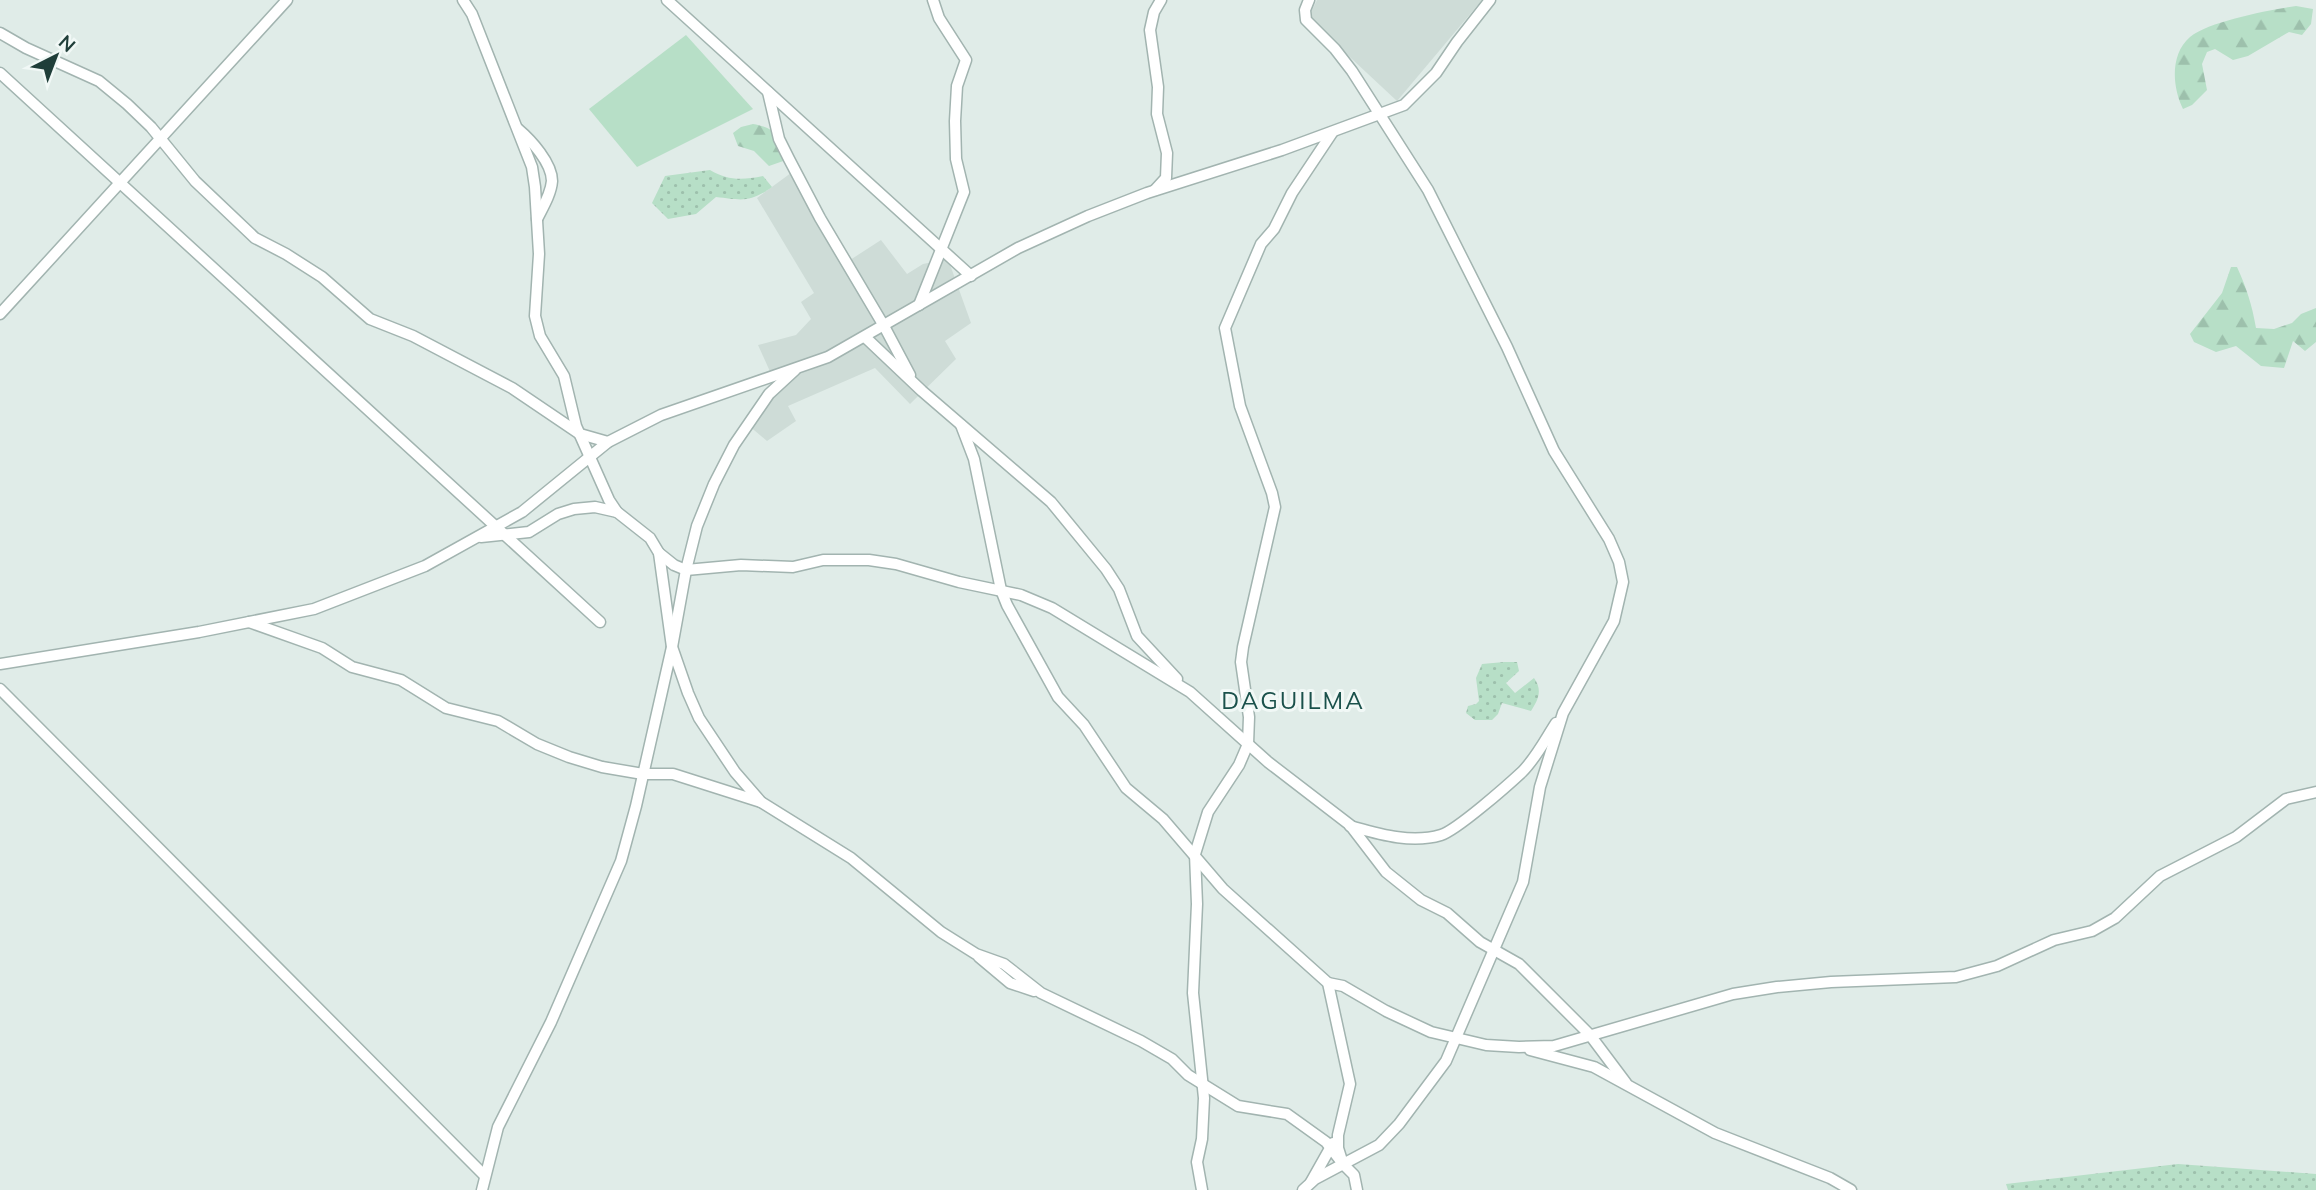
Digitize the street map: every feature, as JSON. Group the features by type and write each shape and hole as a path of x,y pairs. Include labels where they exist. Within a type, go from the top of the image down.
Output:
{"street":[{"path":"0,314 287,0"},
{"path":"463,0 472,14 531,167 538,254 535,316 540,336 564,376 580,434 617,512"},
{"path":"667,0 971,276"},
{"path":"919,306 964,192 956,159 955,121 957,86 966,60 939,18 933,0"},
{"path":"1155,190 1166,178 1167,153 1157,114 1157,75 1150,30 1154,12 1161,0"},
{"path":"1309,0 1305,10 1306,20 1335,49 1381,115 1435,204 1507,347 1554,451 1609,539 1619,562 1623,582 1614,621 1563,713 1522,772 1456,827 1441,835 1391,837 1350,825"},
{"path":"0,664 249,622 314,608 425,566 522,512 608,442 661,415 828,357 1018,248 1088,216 1155,190 1332,132 1404,105 1436,73 1457,41 1490,0"},
{"path":"0,33 26,48 99,81 127,104 195,181 255,237 322,277 370,319 412,337 512,388 580,434 608,442"},
{"path":"0,73 600,622"},
{"path":"768,92 779,139 789,159 915,384"},
{"path":"515,127 537,146 552,179 537,220"},
{"path":"1202,1190 1197,1162 1202,1139 1204,1084 1193,993 1197,904 1195,854 1209,812 1239,765 1248,744 1249,717 1241,662 1275,507 1240,406 1225,328 1261,244 1274,229 1292,193 1332,132"},
{"path":"865,337 961,425 1051,502 1119,589 1137,636 1190,692 1248,744 1350,825 1386,872 1422,900 1447,914 1480,942 1519,964 1590,1035 1626,1083"},
{"path":"482,1190 498,1127 551,1022 621,861 672,647 686,570 697,526 713,484 734,445 769,394 799,367"},
{"path":"961,425 974,459 1001,590 1007,605 1058,697 1084,725 1126,788 1163,819 1223,889 1328,983 1343,986 1385,1011 1431,1032 1454,1039 1486,1045 1554,1046 1689,1005 1744,992 1831,982 1956,977 1997,966 2054,940 2092,931 2115,918 2160,876 2236,836 2286,799 2316,792"},
{"path":"477,537 530,532 558,514 594,507 617,512 650,538 659,553 674,565 686,570 741,565 793,567 823,560 869,560 897,564 959,582 1020,595 1052,608 1190,692"},
{"path":"659,553 672,647 699,718 735,772 761,802"},
{"path":"249,622 322,648 352,667 401,680 446,709 498,721 537,744 569,757 602,767 643,774 673,774 761,802 851,858 941,932 976,954 1004,964 1041,993 1142,1041 1238,1106 1287,1114 1326,1142 1354,1175 1357,1190"},
{"path":"0,689 485,1176"},
{"path":"1306,1187 1379,1145 1399,1124 1446,1061 1523,882 1540,787 1563,713"},
{"path":"1328,983 1350,1084 1338,1148 1343,1164"},
{"path":"1519,1047 1594,1067 1715,1133 1830,1178 1850,1190"},
{"path":"1306,1187 1341,1127"}],"shaded area":[{"path":"1317,0 1482,0 1397,101 1308,18"},
{"path":"795,170 847,262 881,240 907,274 923,264 948,259 971,323 945,341 956,359 910,404 875,368 788,406 796,421 767,441 748,425 777,387 758,345 796,335 811,319 801,302 814,293 757,198"}],"green space":[{"path":"2296,6 2313,9 2311,24 2302,35 2289,32 2248,56 2233,60 2215,49 2207,52 2202,64 2207,90 2192,105 2183,109 2177,91 2175,71 2179,52 2190,37 2225,21"},
{"path":"686,35 753,109 637,167 589,109"},
{"path":"753,124 772,131 783,145 789,159 769,166 754,151 738,146 733,133 741,127"},
{"path":"710,170 736,179 763,176 772,187 758,196 746,199 716,197 696,214 668,219 652,203 665,176"},
{"path":"2231,267 2237,267 2241,275 2256,328 2274,329 2292,323 2301,314 2316,308 2316,342 2305,351 2293,341 2284,368 2261,366 2236,346 2216,352 2194,342 2190,334 2222,293"},
{"path":"1517,662 1519,671 1506,683 1515,693 1534,678 1539,691 1536,703 1531,711 1502,703 1498,714 1492,720 1475,720 1466,713 1468,706 1479,701 1476,678 1482,664"},
{"path":"2178,1164 2316,1174 2316,1190 2008,1190 2006,1184"}],"district":[{"name":"DAGUILMA","path":"1293,700"}]}
